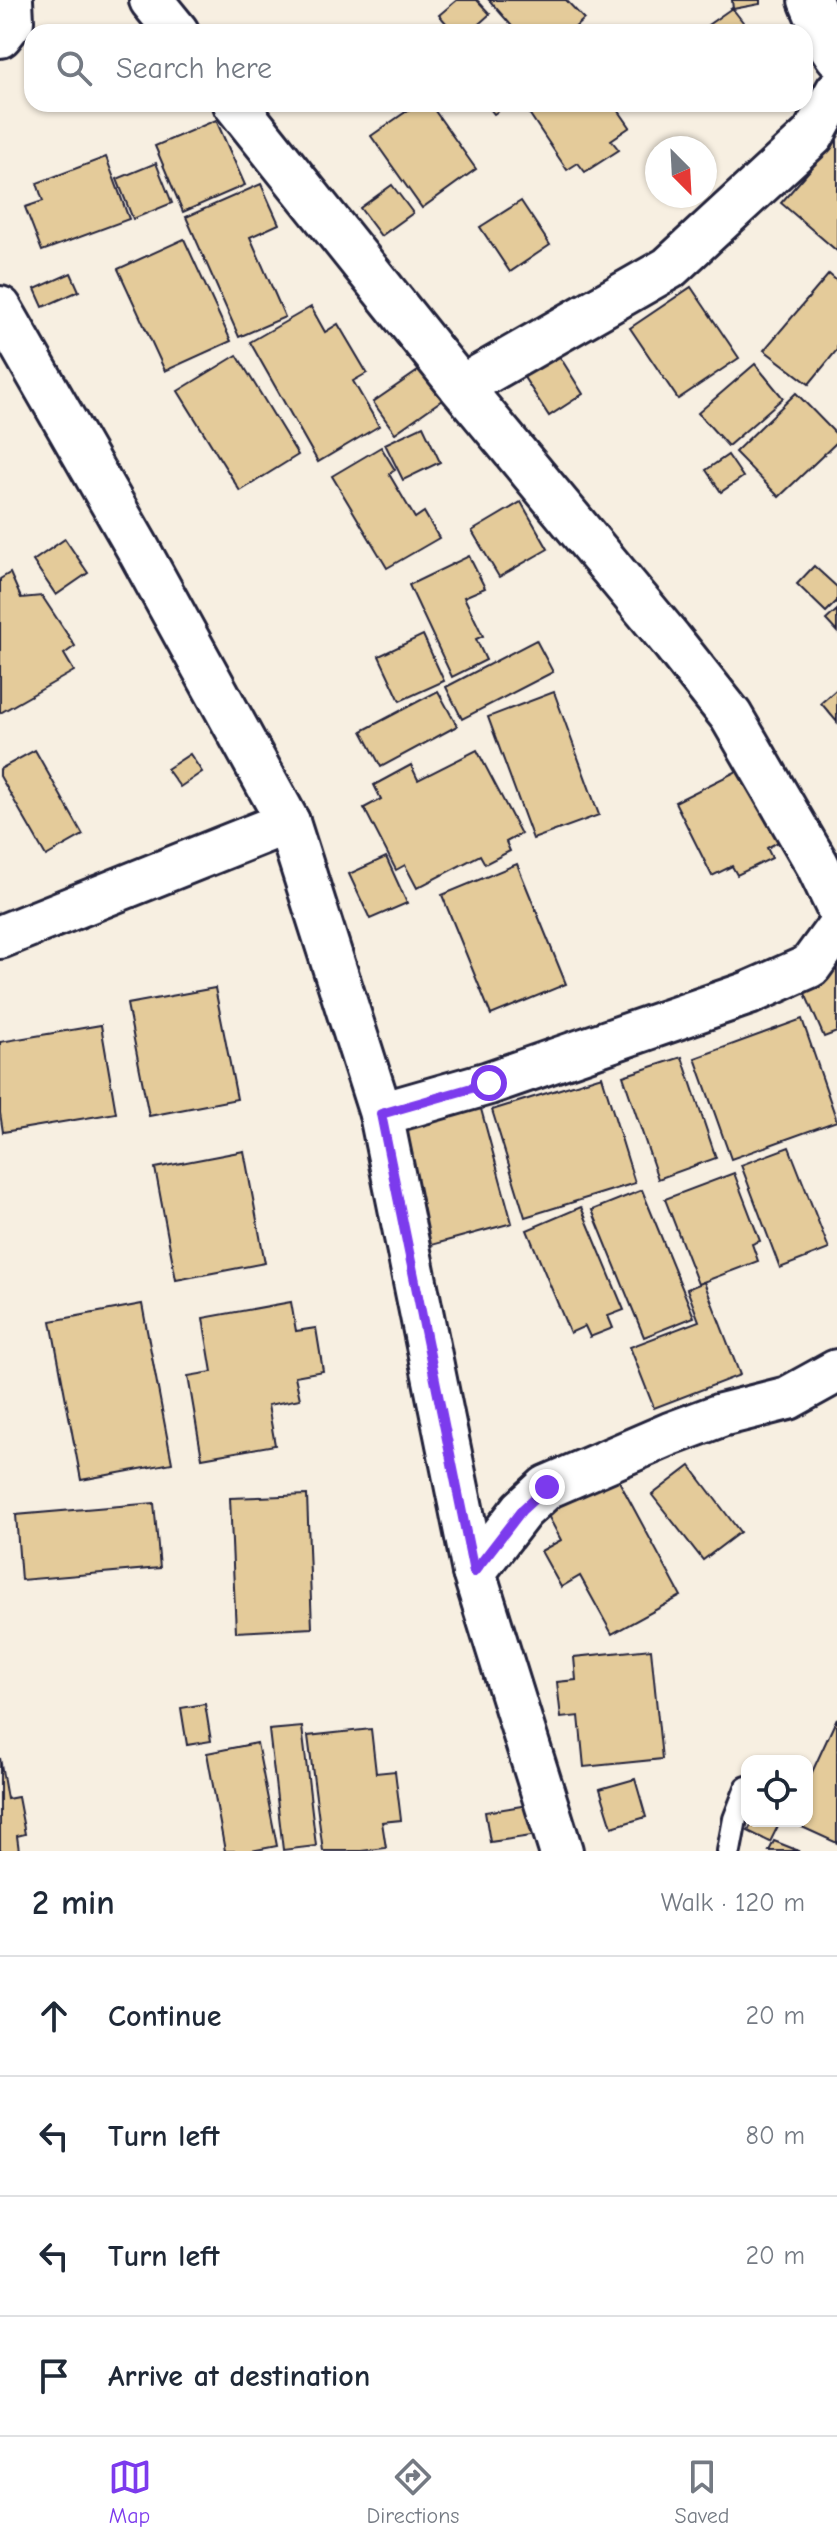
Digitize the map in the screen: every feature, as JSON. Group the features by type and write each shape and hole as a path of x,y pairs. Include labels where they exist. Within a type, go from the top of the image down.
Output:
{"street":[{"path":"0,36 12,21 11,0"},
{"path":"151,0 170,24"},
{"path":"810,0 827,41 837,56"},
{"path":"461,387 669,268 813,135 837,91"},
{"path":"241,112 461,387 731,716 817,864 837,906"},
{"path":"0,308 136,545 288,822 381,1114 474,1572 561,1851"},
{"path":"0,937 288,822"},
{"path":"381,1114 489,1083 749,993 810,966 837,929"},
{"path":"474,1572 522,1510 547,1487 721,1415 788,1398 837,1371"}],"lane":[{"path":"729,1851 741,1804"}],"building":[{"path":"457,0 477,0 490,14 479,24 447,24 439,15"},
{"path":"489,0 566,0 584,19 579,24 510,24"},
{"path":"732,0 760,0 760,4 733,9"},
{"path":"732,8 745,24 709,24"},
{"path":"406,112 436,112 476,169 422,208 371,136"},
{"path":"528,112 620,112 630,127 611,140 619,150 585,172 578,163 567,170"},
{"path":"216,120 245,185 183,212 155,146"},
{"path":"837,139 837,251 781,203"},
{"path":"106,157 129,219 42,251 25,207 43,201 37,183"},
{"path":"156,163 172,203 133,219 117,179"},
{"path":"261,184 279,224 250,237 285,317 239,337 186,217"},
{"path":"392,185 413,213 381,236 360,208"},
{"path":"521,201 550,245 510,272 480,227"},
{"path":"184,239 231,341 165,371 118,269"},
{"path":"71,273 79,291 43,307 35,289"},
{"path":"829,274 837,281 837,350 809,384 764,350"},
{"path":"691,287 739,358 678,399 630,328"},
{"path":"311,307 325,332 338,324 367,373 353,381 379,426 318,462 250,342"},
{"path":"555,349 583,394 549,416 520,371"},
{"path":"237,355 298,455 240,491 178,391"},
{"path":"755,364 783,398 728,446 698,413"},
{"path":"421,369 442,400 395,433 373,402"},
{"path":"796,393 837,435 837,442 779,497 735,452"},
{"path":"423,426 440,462 403,480 385,444"},
{"path":"381,447 395,470 389,474 415,518 424,512 439,538 387,568 332,476"},
{"path":"728,455 743,477 721,492 706,470"},
{"path":"521,502 548,549 499,577 472,531"},
{"path":"65,539 88,573 56,595 33,561"},
{"path":"469,556 485,588 464,597 483,636 476,639 486,660 452,677 409,585"},
{"path":"814,566 837,587 837,601 826,612 797,584"},
{"path":"10,573 21,598 42,596 75,646 64,654 74,671 0,713 0,579"},
{"path":"837,610 837,632 826,620"},
{"path":"423,635 444,681 400,701 379,656"},
{"path":"536,640 553,672 462,719 446,687"},
{"path":"837,689 837,722 821,703"},
{"path":"438,691 457,726 381,767 362,731"},
{"path":"554,692 599,815 533,839 488,717"},
{"path":"35,750 83,835 46,856 0,776 0,769"},
{"path":"477,750 521,834 506,842 510,851 485,864 480,855 417,888 405,865 396,870 364,808 381,799 374,785 411,765 418,780"},
{"path":"190,754 202,772 180,787 167,769"},
{"path":"745,767 782,840 767,848 772,858 737,875 732,866 712,876 675,802"},
{"path":"386,857 407,903 370,919 349,874"},
{"path":"517,864 566,984 491,1015 442,895"},
{"path":"837,966 837,1032 824,1037 800,982"},
{"path":"215,988 237,1099 149,1116 127,1004"},
{"path":"802,1019 837,1121 731,1159 695,1058"},
{"path":"101,1025 116,1113 3,1132 0,1042"},
{"path":"682,1057 716,1158 658,1179 623,1076"},
{"path":"602,1076 635,1183 525,1217 492,1110"},
{"path":"478,1098 512,1223 424,1247 389,1123"},
{"path":"789,1147 829,1249 780,1268 741,1165"},
{"path":"244,1151 265,1263 176,1280 155,1168"},
{"path":"734,1173 760,1241 752,1244 758,1261 698,1284 665,1199"},
{"path":"642,1190 694,1317 644,1337 592,1210"},
{"path":"581,1207 624,1310 608,1316 613,1328 590,1337 585,1326 570,1333 527,1230"},
{"path":"704,1282 740,1375 654,1408 630,1347 699,1321 687,1289"},
{"path":"291,1302 296,1331 316,1328 323,1371 295,1376 300,1399 268,1405 275,1445 202,1458 188,1376 212,1372 203,1318"},
{"path":"142,1304 172,1463 81,1480 51,1321"},
{"path":"690,1466 740,1532 703,1560 652,1495"},
{"path":"613,1470 681,1596 612,1634 580,1576 561,1587 541,1551 561,1540 544,1508"},
{"path":"307,1495 312,1628 236,1632 230,1498"},
{"path":"154,1503 160,1568 21,1580 16,1515"},
{"path":"651,1649 662,1759 584,1767 579,1716 561,1718 557,1682 576,1680 574,1657"},
{"path":"205,1704 211,1741 187,1745 181,1708"},
{"path":"837,1718 837,1843 802,1827 813,1827 813,1770"},
{"path":"302,1727 316,1846 283,1850 269,1730"},
{"path":"371,1729 376,1773 395,1771 401,1820 382,1822 386,1848 323,1851 308,1736"},
{"path":"257,1743 277,1846 251,1851 225,1851 207,1753"},
{"path":"0,1758 7,1799 18,1797 25,1834 17,1836 19,1851 0,1851"},
{"path":"635,1779 646,1817 612,1827 600,1789"},
{"path":"534,1804 538,1835 490,1842 485,1812"},
{"path":"750,1827 778,1827 770,1842 748,1831"},
{"path":"774,1841 799,1851 769,1851"}],"route":[{"path":"489,1083 381,1114 474,1572 522,1510 547,1487"}]}
